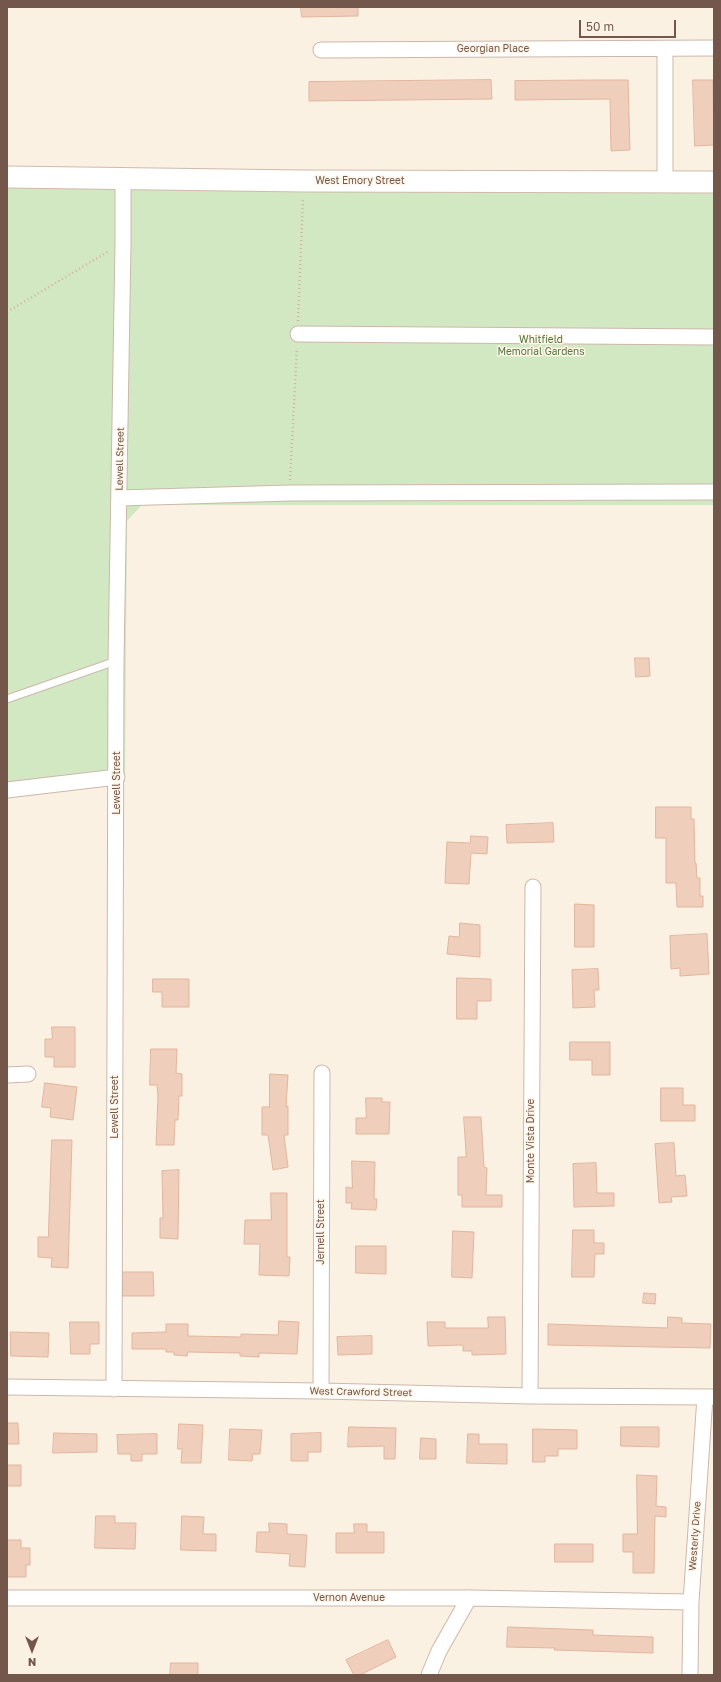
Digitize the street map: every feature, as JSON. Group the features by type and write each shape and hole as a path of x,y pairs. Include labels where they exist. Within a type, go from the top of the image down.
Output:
{"street":[{"name":"Georgian Place","path":"321,50 714,48"},
{"path":"665,49 665,182"},
{"name":"West Emory Street","path":"7,177 123,177 304,181 714,182"},
{"name":"Lewell Street","path":"114,1389 117,777 116,661 123,177"},
{"path":"298,334 714,337"},
{"path":"119,498 290,493 714,492"},
{"path":"7,790 117,777"},
{"name":"Monte Vista Drive","path":"530,1396 533,887"},
{"name":"Jernell Street","path":"321,1391 322,1073"},
{"path":"7,1075 28,1074"},
{"name":"West Crawford Street","path":"7,1387 321,1391 530,1396 709,1397"},
{"name":"Westerly Drive","path":"690,1675 691,1602 709,1397"},
{"name":"Vernon Avenue","path":"7,1598 469,1598 691,1602"},
{"path":"429,1675 439,1651 469,1598"}],"lane":[{"path":"7,699 116,661"}],"path":[{"path":"7,312 123,243"}],"green space":[{"name":"Whitfield Memorial Gardens","path":"714,184 714,505 142,505 127,521 125,782 7,798 7,187"}],"building":[{"path":"301,7 358,7 358,16 302,17"},
{"path":"491,80 492,99 309,101 309,82"},
{"path":"628,80 630,150 611,151 610,99 515,100 515,81"},
{"path":"693,80 713,80 714,145 695,146"},
{"path":"635,658 649,658 650,676 636,677"},
{"path":"656,807 691,807 691,819 694,819 695,863 697,878 700,878 700,896 703,896 703,907 677,907 676,883 666,883 666,838 656,838"},
{"path":"553,823 554,842 507,843 506,825"},
{"path":"471,836 488,837 487,854 471,853 469,884 445,883 447,842 470,843"},
{"path":"575,904 594,905 594,947 575,947"},
{"path":"460,923 480,925 480,957 447,954 449,936 459,937"},
{"path":"707,934 709,974 680,976 680,968 671,969 670,936"},
{"path":"598,969 599,990 594,990 595,1007 573,1008 572,970"},
{"path":"457,978 491,979 491,1001 477,1001 477,1019 457,1019"},
{"path":"153,979 189,979 189,1007 162,1007 162,992 153,992"},
{"path":"52,1027 75,1027 75,1067 54,1067 54,1057 45,1057 45,1039 52,1039"},
{"path":"570,1042 610,1042 610,1075 592,1075 592,1060 570,1060"},
{"path":"151,1049 177,1049 176,1073 182,1074 182,1096 179,1096 178,1120 175,1120 174,1145 156,1145 158,1096 157,1085 150,1085"},
{"path":"270,1074 288,1075 286,1107 288,1106 288,1135 284,1135 288,1167 273,1170 268,1135 262,1135 262,1107 269,1107"},
{"path":"45,1083 77,1087 73,1120 50,1117 51,1108 42,1107"},
{"path":"661,1088 683,1088 683,1105 695,1105 695,1121 661,1121"},
{"path":"366,1098 382,1098 382,1102 390,1102 389,1134 356,1134 356,1118 366,1118"},
{"path":"464,1117 481,1117 484,1167 487,1168 486,1195 502,1195 502,1207 462,1207 462,1195 458,1195 458,1157 466,1157"},
{"path":"52,1140 72,1140 68,1268 51,1267 52,1258 38,1257 38,1237 48,1237"},
{"path":"674,1143 676,1176 685,1175 687,1196 671,1197 672,1202 659,1203 655,1144"},
{"path":"352,1161 375,1162 374,1199 377,1199 376,1210 351,1209 352,1203 346,1203 346,1187 352,1188"},
{"path":"596,1163 597,1193 614,1193 614,1206 574,1207 573,1164"},
{"path":"179,1170 178,1239 160,1238 160,1218 163,1218 162,1171"},
{"path":"271,1193 287,1193 287,1257 290,1257 289,1276 259,1275 260,1244 244,1244 245,1220 271,1220"},
{"path":"573,1230 594,1230 594,1243 604,1243 604,1254 595,1254 594,1277 572,1277"},
{"path":"453,1231 474,1232 472,1278 452,1277"},
{"path":"356,1246 386,1246 386,1274 356,1273"},
{"path":"123,1272 153,1272 154,1296 123,1296"},
{"path":"644,1293 656,1294 655,1304 643,1303"},
{"path":"488,1317 505,1317 506,1354 472,1355 472,1351 463,1351 463,1345 428,1346 427,1322 445,1322 445,1328 488,1328"},
{"path":"668,1317 682,1318 682,1323 711,1324 710,1348 548,1345 548,1324 667,1328"},
{"path":"279,1321 299,1322 297,1354 259,1353 259,1357 240,1356 240,1353 188,1352 187,1356 174,1355 174,1352 166,1352 166,1349 132,1349 132,1333 166,1332 166,1324 188,1324 188,1336 241,1337 241,1334 278,1335"},
{"path":"70,1322 99,1322 99,1344 90,1344 90,1354 71,1354"},
{"path":"11,1332 49,1333 48,1357 11,1356"},
{"path":"372,1336 372,1354 338,1355 337,1337"},
{"path":"7,1423 18,1423 19,1444 7,1444"},
{"path":"179,1424 203,1425 201,1463 181,1463 182,1449 178,1449"},
{"path":"349,1427 396,1428 395,1459 384,1459 384,1446 348,1447"},
{"path":"621,1427 659,1427 659,1447 621,1446"},
{"path":"230,1429 262,1430 260,1454 253,1454 252,1461 229,1460"},
{"path":"533,1429 577,1430 577,1449 558,1449 558,1456 545,1456 545,1462 533,1462"},
{"path":"54,1433 97,1434 97,1452 53,1453"},
{"path":"321,1433 321,1452 308,1452 308,1461 291,1461 291,1434"},
{"path":"157,1434 157,1454 142,1454 142,1461 131,1461 131,1454 118,1454 117,1435"},
{"path":"468,1434 479,1434 479,1444 507,1444 507,1464 467,1463"},
{"path":"421,1438 436,1439 436,1459 420,1459"},
{"path":"7,1465 21,1465 21,1486 7,1486"},
{"path":"637,1475 657,1476 656,1506 666,1507 666,1517 655,1516 654,1573 633,1573 633,1552 623,1552 623,1534 637,1534"},
{"path":"96,1516 115,1516 115,1523 136,1523 135,1549 95,1548"},
{"path":"182,1516 204,1517 203,1534 216,1534 216,1551 181,1550"},
{"path":"269,1523 287,1524 287,1534 307,1535 305,1567 289,1566 290,1554 256,1552 257,1532 269,1532"},
{"path":"354,1524 367,1524 367,1532 384,1532 384,1553 336,1553 336,1533 354,1533"},
{"path":"7,1540 21,1540 21,1548 30,1548 30,1565 26,1565 26,1577 7,1577"},
{"path":"555,1544 593,1544 593,1562 555,1562"},
{"path":"508,1627 593,1630 593,1635 653,1637 653,1653 507,1647"},
{"path":"388,1640 396,1657 360,1675 354,1675 346,1660"},
{"path":"171,1663 198,1663 198,1675 170,1675"}]}
